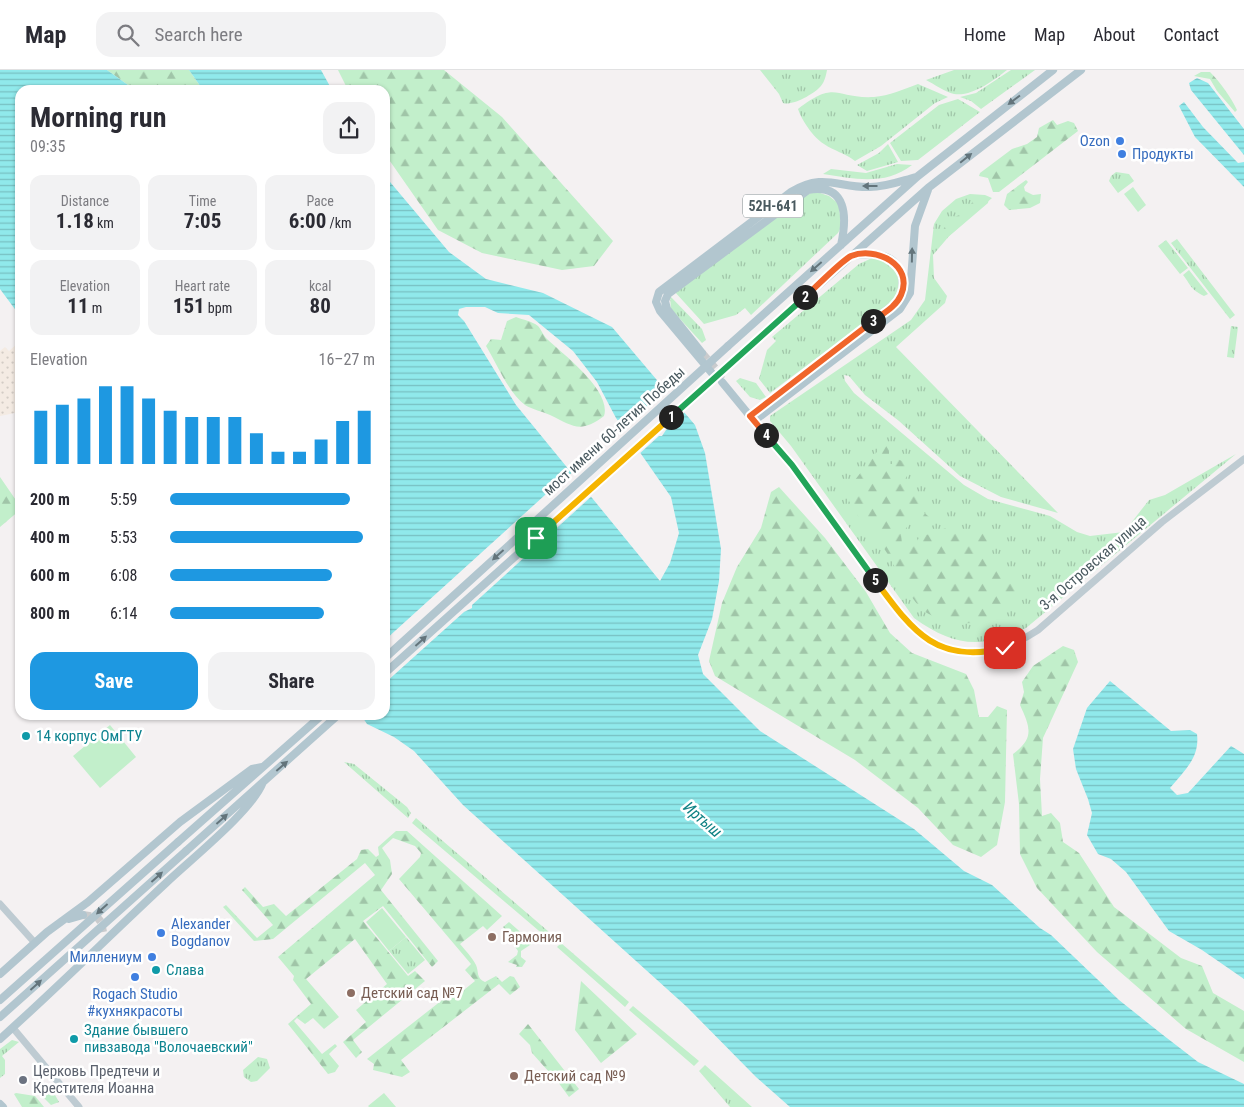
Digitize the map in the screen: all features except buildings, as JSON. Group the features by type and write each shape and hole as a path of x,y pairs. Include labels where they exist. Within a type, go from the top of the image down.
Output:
{"main road":[{"name":"мост имени 60-летия Победы","path":"390,653 918,176 1053,70"},
{"name":"мост имени 60-летия Победы","path":"390,669 928,188 1081,70"},
{"name":"52Н-641","path":"752,419 660,311 656,302 659,292 791,192 808,183 826,180 868,187 884,186 918,176"},
{"path":"752,419 904,305 912,284 914,226 928,188"},
{"name":"52Н-641","path":"702,353 667,309 665,301 669,294 808,190 829,191 843,205 846,220 841,246"},
{"path":"752,419 897,302 903,288 903,280 895,264 881,255 851,256"},
{"name":"3-я Островская улица","path":"752,419 792,465 904,618 918,633 932,643 963,652 990,652 1005,648 1026,638 1162,522 1244,459"},
{"path":"0,1000 316,720"},
{"path":"0,1017 333,720"},
{"path":"0,974 60,922 114,881 180,822 252,769 262,767"},
{"path":"0,1039 81,966 98,946 252,801 258,795 263,782"},
{"path":"0,904 34,944"},
{"path":"60,922 83,915"},
{"path":"98,946 103,932"},
{"path":"13,1028 79,1107"},
{"path":"0,1104 3,1107"}],"green space":[{"path":"107,70 189,70 200,85 128,85"},
{"path":"338,70 444,70 502,117 613,241 594,266 562,270 482,253 438,230 390,161 390,85 346,85"},
{"path":"760,70 827,70 821,86 816,91 807,97 787,104 783,103 779,94"},
{"path":"954,70 1007,70 982,87 961,94 947,92 926,80"},
{"path":"1011,70 1035,70 981,109 971,101 960,97 976,93"},
{"path":"1201,72 1210,72 1218,80 1235,105 1237,110 1235,112 1217,91 1210,79 1194,76"},
{"path":"918,84 948,97 935,103 881,146 855,161 816,138 802,119 798,109 811,100 829,93 836,92 851,96 874,97 891,94"},
{"path":"958,99 980,112 918,160 901,161 890,143 939,105"},
{"path":"1053,120 1057,125 1068,121 1074,123 1078,131 999,192 993,192 988,178 979,176 980,173 1012,149 1027,144 1037,137 1039,128"},
{"path":"888,144 898,162 867,171 857,165 879,153"},
{"path":"897,164 912,165 902,172 880,178 858,179 823,174 831,169 866,173"},
{"path":"1116,172 1129,174 1134,181 1118,193 1109,181"},
{"path":"1026,180 1028,182 1024,187 1025,191 1033,195 1041,194 1040,203 1030,208 1009,210 1004,205 1007,194"},
{"path":"1133,187 1146,205 1138,212 1124,194"},
{"path":"817,192 829,196 839,204 841,227 838,233 751,315 745,308 736,315 704,324 674,291 807,194"},
{"path":"970,194 985,195 992,198 950,235 933,255 934,278 947,296 945,303 896,347 1058,513 1001,497 960,476 899,421 865,395 849,376 844,375 845,381 854,393 964,485 988,499 1050,516 1077,532 1090,536 1124,532 1149,500 1165,495 1236,454 1026,628 1010,635 982,642 969,642 942,635 914,618 791,446 770,421 770,416 911,320 925,300 934,224 942,211 956,199"},
{"path":"982,197 989,197 988,203 947,238 944,237 943,230 949,220 967,211 973,201"},
{"path":"1177,239 1235,315 1230,319 1171,243"},
{"path":"1166,240 1188,268 1180,274 1158,246"},
{"path":"872,258 888,262 897,272 897,293 893,301 770,393 759,379 767,350 776,341 772,337 859,264"},
{"path":"1189,270 1208,294 1204,296 1191,287 1183,275"},
{"path":"670,296 702,329 706,340 702,343 671,309"},
{"path":"516,317 538,326 547,339 585,374 601,396 605,406 604,416 589,425 571,425 528,407 513,393 486,346 491,339 501,340 507,321"},
{"path":"1231,326 1238,327 1234,358 1227,357"},
{"path":"740,378 756,383 766,397 760,400 750,397 736,381"},
{"path":"887,445 889,447 889,464 892,464 895,458 907,463 909,473 905,479 906,485 918,499 921,510 935,522 934,525 925,528 918,520 907,520 907,527 901,534 902,544 906,544 914,535 917,541 921,535 935,534 940,530 953,526 960,530 962,539 965,541 975,528 989,530 994,535 991,568 1017,580 1022,585 1022,590 1015,602 997,617 974,623 961,623 949,622 927,613 915,602 871,527 862,523 849,501 851,485 880,448"},
{"path":"0,477 15,499 15,514 0,527"},
{"path":"779,487 825,538 866,592 890,633 912,653 966,674 974,690 979,717 988,717 997,706 1007,710 1005,802 997,845 981,857 953,845 918,808 855,760 715,676 709,661 722,603 737,567 761,528 771,492"},
{"path":"1063,646 1074,650 1078,662 1043,738 1040,779 1042,816 1051,813 1060,823 1063,842 1079,853 1114,907 1181,958 1202,966 1213,993 1244,1011 1244,1062 1186,1029 1097,952 1037,888 1020,854 1019,804 1013,754 1025,743 1028,737 1028,726 1020,705 1024,692 1022,682 1033,666"},
{"path":"110,725 136,757 100,788 73,756"},
{"path":"344,762 354,764 407,807 411,813 408,818"},
{"path":"416,818 556,938 552,942 412,823"},
{"path":"396,831 407,831 502,916 487,930 483,926 460,944 474,962 479,977 482,980 485,982 496,976 502,982 510,976 514,977 520,987 510,995 499,984 401,1060 410,1072 402,1077 373,1070 374,1064 367,1059 446,997 454,998 475,981 465,970 471,964 399,879 420,857 421,853 415,846 393,838 382,848 390,860 392,874 381,890 438,961 432,967 383,906 363,921 408,976 415,971 425,981 353,1040 362,1052 356,1058 343,1042 366,1022 356,1010 387,984 355,939 306,979 339,1017 324,1029 313,1018 305,1024 297,1018 294,1021 322,1054 335,1044 337,1046 329,1054 339,1066 335,1072 328,1074 288,1024 311,1004 293,980 294,976 278,957 375,875 365,863 273,939 254,941 223,907 226,905 257,938 273,925 242,890 245,887 263,907 274,904 286,916 357,859 361,850 368,849 376,857 379,855 378,847"},
{"path":"382,908 406,937 389,951 366,922"},
{"path":"509,922 533,943 521,951 521,957 526,961 522,967 516,967 517,965 508,962 517,955 518,951 513,944 516,940 503,927"},
{"path":"406,937 425,960 408,974 389,951"},
{"path":"561,943 629,1002 625,1007 557,947"},
{"path":"581,981 637,1034 601,1063 575,1030"},
{"path":"633,1006 699,1061 694,1066 629,1010"},
{"path":"528,1024 579,1089 569,1097 532,1053 530,1045 519,1034"},
{"path":"12,1040 19,1042 2,1056 5,1060 5,1074 0,1078 0,1049"},
{"path":"258,1057 267,1059 270,1068 257,1081 251,1082 244,1077 243,1070"},
{"path":"705,1065 752,1107 730,1107 699,1071"},
{"path":"40,1090 55,1095 59,1102 51,1105 39,1093"},
{"path":"384,1093 396,1107 368,1106"},
{"path":"14,1094 35,1096 44,1107 22,1107"}],"sand":[{"path":"15,346 15,413 0,416 0,351 5,347 9,351"}],"water":[{"path":"0,70 107,70 128,85 15,85 15,309 0,289"},
{"path":"189,70 321,70 329,85 200,85"},
{"path":"1197,78 1208,83 1244,129 1244,155 1191,90 1189,83"},
{"path":"1184,102 1203,127 1238,163 1244,162 1244,187 1195,137 1179,106"},
{"name":"Иртыш","path":"390,182 449,252 486,279 543,293 612,327 695,425 705,453 721,549 719,581 712,619 698,655 703,674 760,731 914,829 964,871 992,885 1040,928 1051,935 1119,1000 1163,1035 1198,1062 1244,1084 1244,1107 790,1107 756,1077 687,1007 463,805 414,751 394,737 367,724 364,720 390,720","holes":["466,307 485,307 498,313 529,315 573,351 597,382 616,418 671,497 679,533 670,563 660,581 516,405 464,321 458,315 459,309"]},
{"path":"1110,681 1171,731 1190,730 1197,734 1196,750 1190,764 1170,788 1177,795 1188,793 1231,746 1244,754 1244,979 1202,950 1169,931 1126,872 1111,859 1098,854 1087,835 1092,813 1076,769 1073,749 1087,708"}],"pier":[{"path":"667,388 686,411 662,436 659,436 638,455 621,429 642,407 646,407"},
{"path":"574,471 593,495 472,605 472,608 464,612 390,679 390,635"}],"tunnel":[{"path":"702,353 720,374 721,380"},
{"path":"83,915 97,917 101,922 103,932"}],"place":[{"name":"Ozon","path":"1120,141"},
{"name":"Продукты","path":"1122,154"},
{"name":"14 корпус ОмГТУ","path":"26,736"},
{"name":"Alexander Bogdanov","path":"161,933"},
{"name":"Гармония","path":"492,937"},
{"name":"Миллениум","path":"152,957"},
{"name":"Слава","path":"156,970"},
{"name":"Rogach Studio #кухнякрасоты","path":"135,977"},
{"name":"Детский сад №7","path":"351,993"},
{"name":"Здание бывшего пивзавода \"Волочаевский\"","path":"74,1039"},
{"name":"Детский сад №9","path":"514,1076"},
{"name":"Церковь Предтечи и Крестителя Иоанна","path":"23,1080"}],"route":[{"path":"536,538 851,256 881,255 889,258 895,264 903,280 903,288 897,302 750,416 792,465 858,557 904,618 918,633 932,643 963,652 990,652 1005,648"}]}
